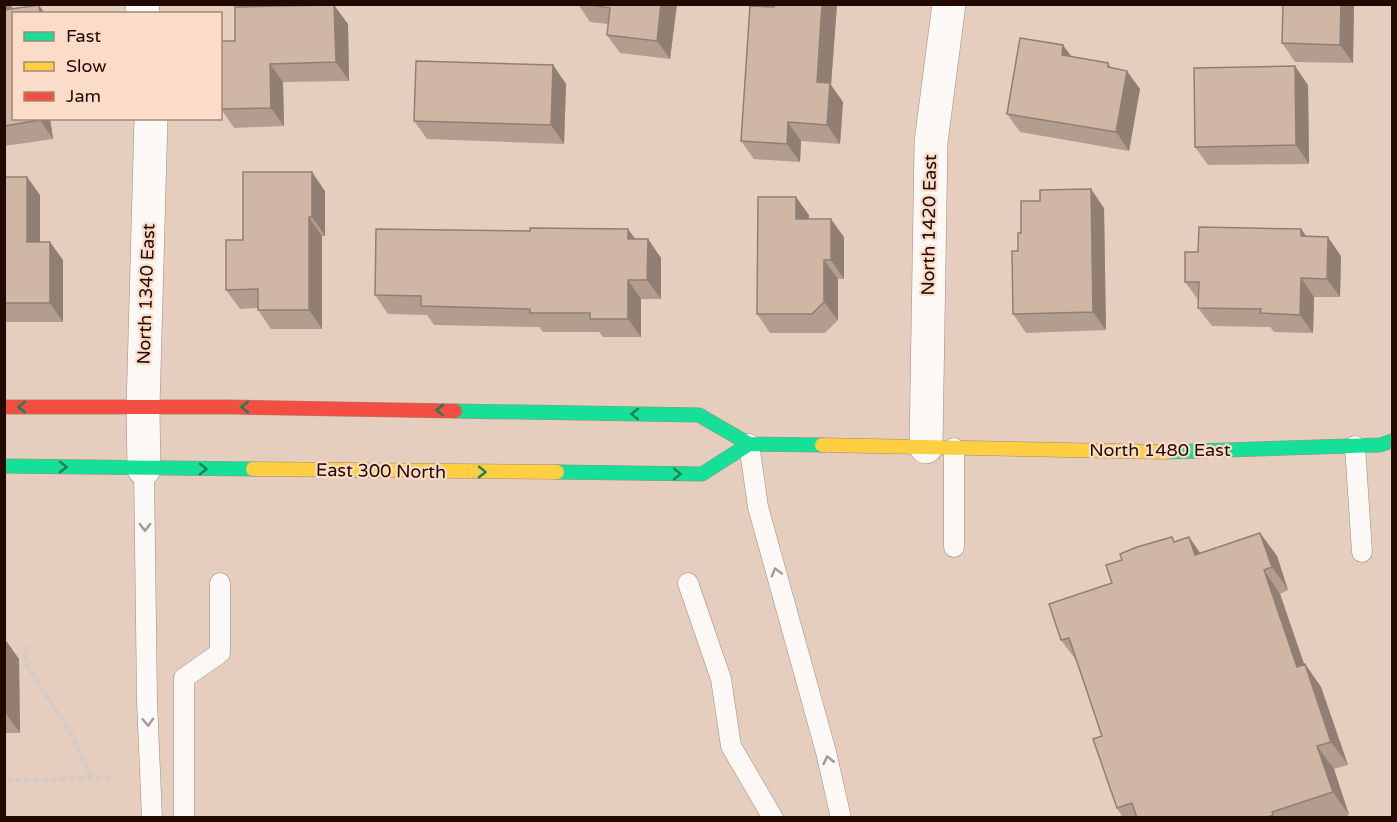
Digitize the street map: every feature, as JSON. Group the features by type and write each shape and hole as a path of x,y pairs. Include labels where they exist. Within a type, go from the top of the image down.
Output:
{"street":[{"name":"North 1420 East","path":"940,447 931,142 949,4"},
{"name":"North 1340 East","path":"144,469 143,408 151,120"},
{"path":"4,407 231,407 699,415 749,444 940,447"},
{"name":"North 1480 East","path":"940,447 1153,452 1380,445 1392,441"},
{"name":"East 300 North","path":"4,466 702,474 749,444"}],"lane":[{"path":"749,444 758,507 826,752 841,818"},
{"path":"1355,446 1362,552"},
{"path":"940,447 954,547"},
{"path":"144,469 147,701 152,818"},
{"path":"184,818 184,678 220,653 220,583"},
{"path":"688,583 721,679 731,747 773,818"}],"path":[{"path":"26,646 26,663 71,733 91,778"},
{"path":"6,780 112,778"}],"building":[{"path":"586,4 661,4 657,41 607,35 610,8"},
{"path":"774,4 822,4 817,82 830,83 827,125 788,122 787,144 741,141 750,6 774,7"},
{"path":"1283,4 1341,4 1340,45 1282,43"},
{"path":"39,5 40,12 12,12 12,120 40,120 4,126 4,10"},
{"path":"334,5 336,62 270,64 271,108 222,109 222,41 235,41 235,7"},
{"path":"1020,38 1063,45 1062,55 1108,63 1108,67 1127,71 1116,132 1007,114"},
{"path":"416,61 553,65 551,125 414,121"},
{"path":"1295,66 1296,145 1195,147 1194,68"},
{"path":"243,172 312,172 312,217 309,217 309,310 258,310 258,289 226,290 226,240 243,240"},
{"path":"4,177 27,177 27,242 50,242 50,303 4,303"},
{"path":"1091,189 1093,312 1013,314 1012,251 1018,251 1018,233 1021,233 1021,201 1040,201 1040,190"},
{"path":"758,197 796,197 796,219 831,219 831,260 824,260 824,302 812,314 757,314"},
{"path":"1199,227 1301,229 1301,236 1328,237 1327,279 1301,278 1300,315 1260,313 1261,309 1198,308 1199,282 1185,282 1185,252 1198,252"},
{"path":"530,228 628,229 628,239 648,239 647,280 628,280 628,319 590,319 590,313 530,313 530,309 421,306 421,296 375,295 376,229 530,231"},
{"path":"1260,533 1272,567 1264,570 1297,667 1305,664 1331,742 1317,746 1333,792 1272,812 1273,815 1265,818 1137,818 1132,803 1117,808 1093,739 1102,736 1069,638 1061,640 1049,604 1112,583 1106,565 1122,560 1120,554 1137,547 1172,537 1174,542 1189,537 1195,555"}],"traffic: fast":[{"path":"455,411 699,415 749,444 822,445"},
{"path":"1167,452 1380,445 1392,441"},
{"path":"557,472 702,474 749,444"},
{"path":"4,466 253,469"}],"traffic: slow":[{"path":"822,445 1167,452"},
{"path":"253,469 557,472"}],"traffic: jam":[{"path":"4,407 231,407 455,411"}]}
